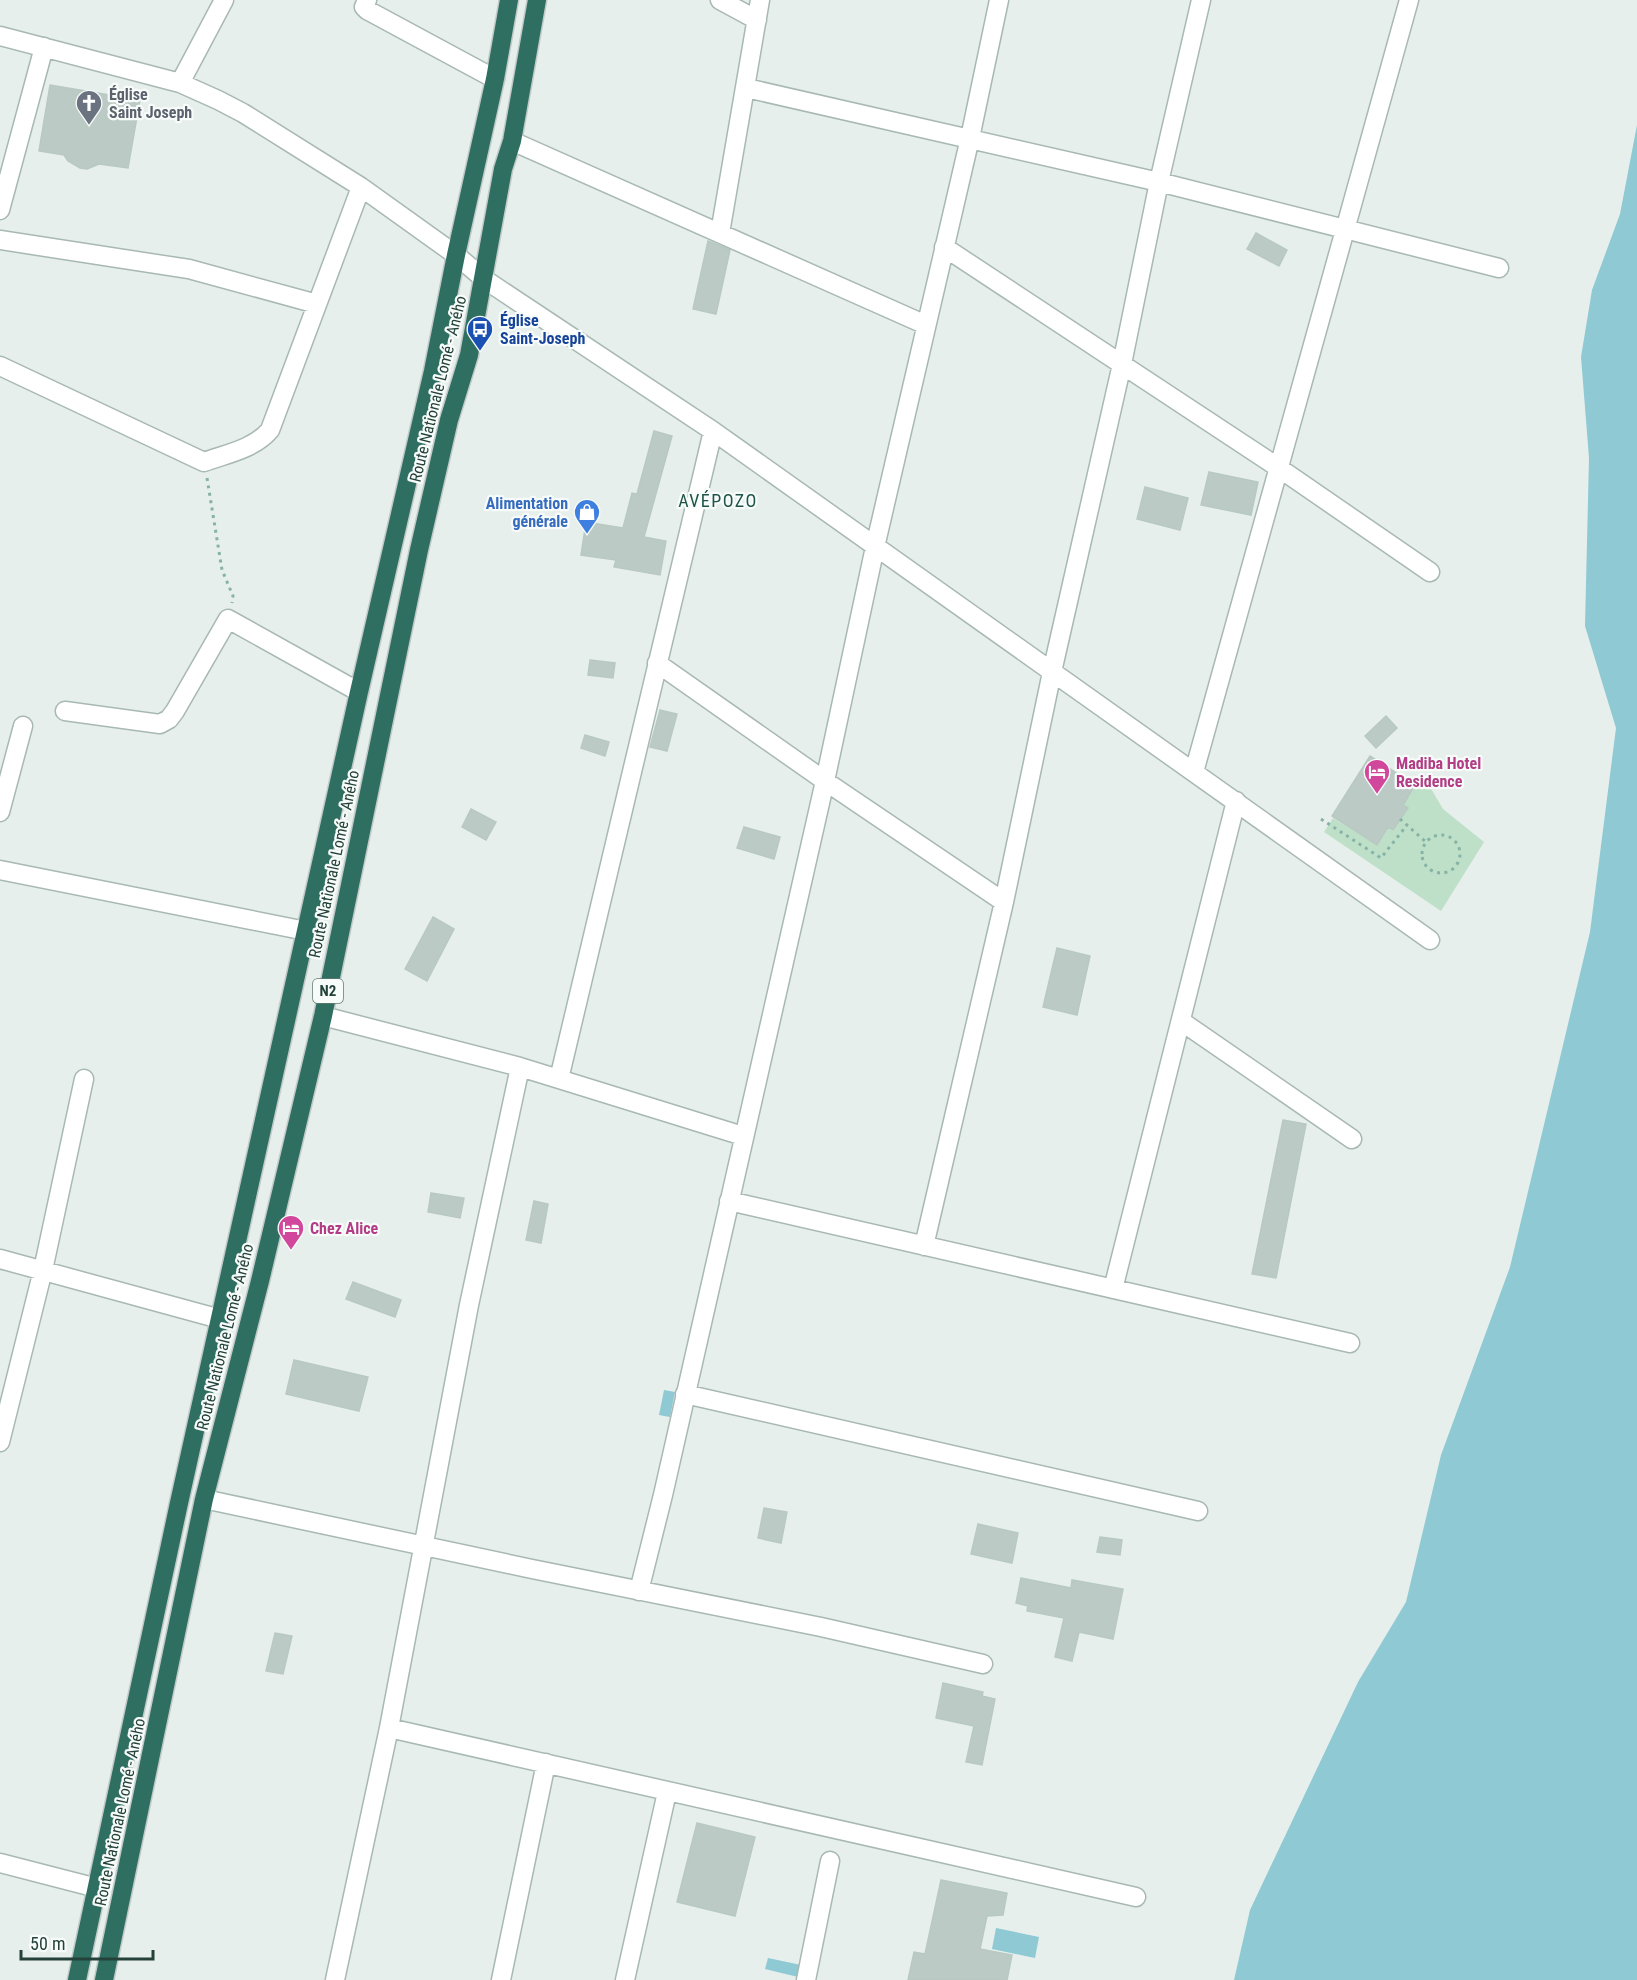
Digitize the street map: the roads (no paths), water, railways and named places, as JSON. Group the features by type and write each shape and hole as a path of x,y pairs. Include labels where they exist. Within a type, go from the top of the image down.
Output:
{"highway":[{"name":"Route Nationale Lomé - Aného","path":"77,1980 220,1319 359,692 433,371 495,79 508,0"},
{"name":"Route Nationale Lomé - Aného","path":"104,1980 204,1500 323,1016 419,550 450,420 469,355 503,169 512,141 537,0"}],"street":[{"path":"180,83 224,0"},
{"path":"367,0 364,7 367,10 495,79"},
{"path":"720,0 757,20"},
{"path":"720,233 760,0"},
{"path":"639,1591 825,781 874,547 999,0"},
{"path":"924,1246 1004,902 1052,672 1122,364 1159,182 1201,0"},
{"path":"1194,772 1409,0"},
{"path":"0,36 180,83 243,113 361,187 456,255 484,279 713,431 1430,940"},
{"path":"0,210 44,47"},
{"path":"746,88 1159,182 1499,268"},
{"path":"512,141 926,325"},
{"path":"0,366 38,386 204,462 254,444 264,438 270,430 361,187"},
{"path":"0,240 189,269 317,304"},
{"path":"944,247 1279,468 1430,572"},
{"path":"559,1079 713,431"},
{"path":"65,711 160,724 169,719 228,619 359,692"},
{"path":"657,663 825,781 1004,902"},
{"path":"0,812 23,726"},
{"path":"1113,1288 1236,801"},
{"path":"0,870 306,931"},
{"path":"323,1016 520,1067 743,1136"},
{"path":"1181,1021 1352,1139"},
{"path":"335,1980 389,1728 469,1305 520,1067"},
{"path":"0,1442 43,1270 84,1079"},
{"path":"729,1201 1350,1343"},
{"path":"0,1259 220,1319"},
{"path":"685,1394 1198,1511"},
{"path":"204,1500 821,1627 983,1664"},
{"path":"389,1728 1136,1897"},
{"path":"501,1980 546,1763"},
{"path":"625,1980 667,1792"},
{"path":"806,1980 830,1861"},
{"path":"0,1863 97,1888"}],"water":[{"path":"1637,125 1637,1980 1234,1980 1250,1910 1358,1682 1406,1602 1441,1455 1510,1267 1590,932 1616,728 1585,626 1589,458 1581,357 1592,290 1620,214"},
{"path":"664,1390 675,1392 670,1417 659,1415"},
{"path":"996,1928 1039,1937 1035,1958 992,1949"},
{"path":"768,1958 801,1965 798,1977 765,1969"}],"place":[{"name":"Église Saint Joseph","path":"89,126"},
{"name":"Église Saint-Joseph","path":"480,352"},
{"name":"Alimentation générale","path":"587,535"},
{"name":"Madiba Hotel Residence","path":"1377,795"},
{"name":"Chez Alice","path":"291,1251"}],"district":[{"name":"AVÉPOZO","path":"718,500"}]}
